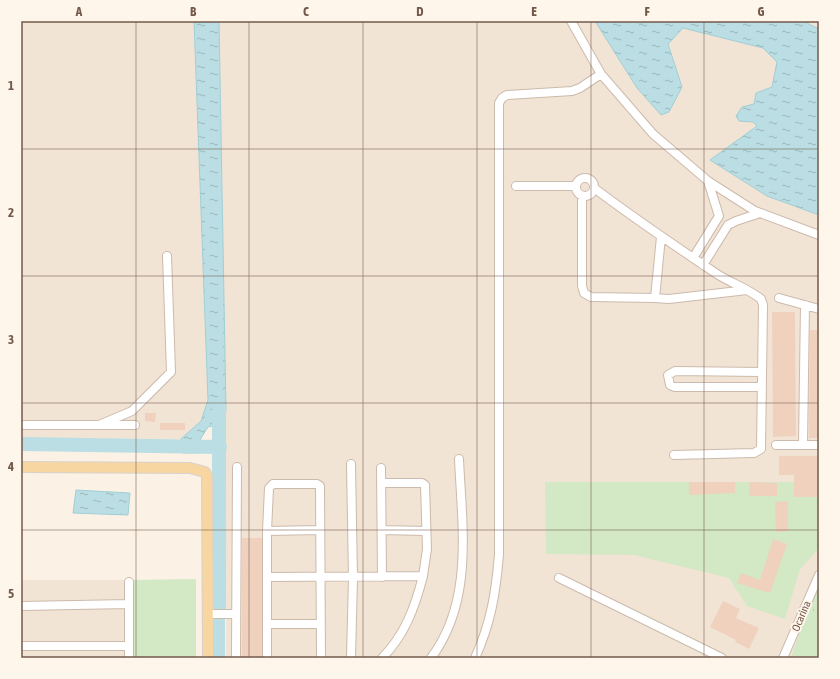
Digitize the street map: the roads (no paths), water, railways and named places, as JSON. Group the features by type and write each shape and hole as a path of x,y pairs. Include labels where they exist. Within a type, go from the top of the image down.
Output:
{"main road":[{"path":"21,467 190,468 205,472 207,476 208,658"}],"street":[{"path":"571,21 601,74 653,134 708,181 760,213 819,235"},
{"path":"475,658 485,636 496,593 499,554 499,103 502,98 507,95 572,91 580,88 601,74"},
{"path":"584,178 593,182 594,188 589,196 582,196 577,193 576,186 578,181 584,178"},
{"path":"693,258 719,216 708,181"},
{"path":"516,186 576,186"},
{"path":"594,188 661,237 730,283 749,290 761,299 763,305 761,387 762,444 759,452 674,455"},
{"path":"582,196 584,293 591,297 669,299 749,290"},
{"path":"703,265 728,225 760,213"},
{"path":"655,298 661,237"},
{"path":"99,425 132,411 171,372 167,256"},
{"path":"780,298 819,309"},
{"path":"803,445 805,305"},
{"path":"761,387 675,387 670,385 668,375 675,371 762,372"},
{"path":"21,425 135,425"},
{"path":"776,445 819,445"},
{"path":"431,658 448,632 458,600 462,566 459,459"},
{"path":"351,464 353,578 352,658"},
{"path":"236,658 237,467"},
{"path":"382,468 382,577"},
{"path":"381,483 424,484 427,549 423,576 415,607 396,643 382,658"},
{"path":"267,658 267,531 269,488 273,484 319,485 321,658"},
{"path":"267,531 320,530"},
{"path":"382,530 426,531"},
{"name":"Ocarina","path":"783,658 819,575"},
{"path":"268,577 353,578 423,576"},
{"path":"559,578 722,658"},
{"path":"129,582 129,658"},
{"path":"21,606 129,604"},
{"path":"208,614 236,614"},
{"path":"268,624 321,624"},
{"path":"21,646 129,646"}],"water":[{"path":"194,21 219,21 226,410 223,423 208,427 198,443 198,453 183,453 181,439 201,421 208,400"},
{"path":"595,21 636,21 639,24 648,21 803,21 817,28 819,27 819,215 767,196 710,160 757,126 753,122 739,121 736,116 742,107 754,104 756,93 772,87 777,62 763,48 683,28 668,44 682,87 669,112 661,115 637,88"},
{"path":"76,490 130,493 128,515 73,513"}],"waterway":[{"path":"219,406 219,608"},
{"path":"21,444 220,447"},
{"path":"218,620 218,658"}]}
